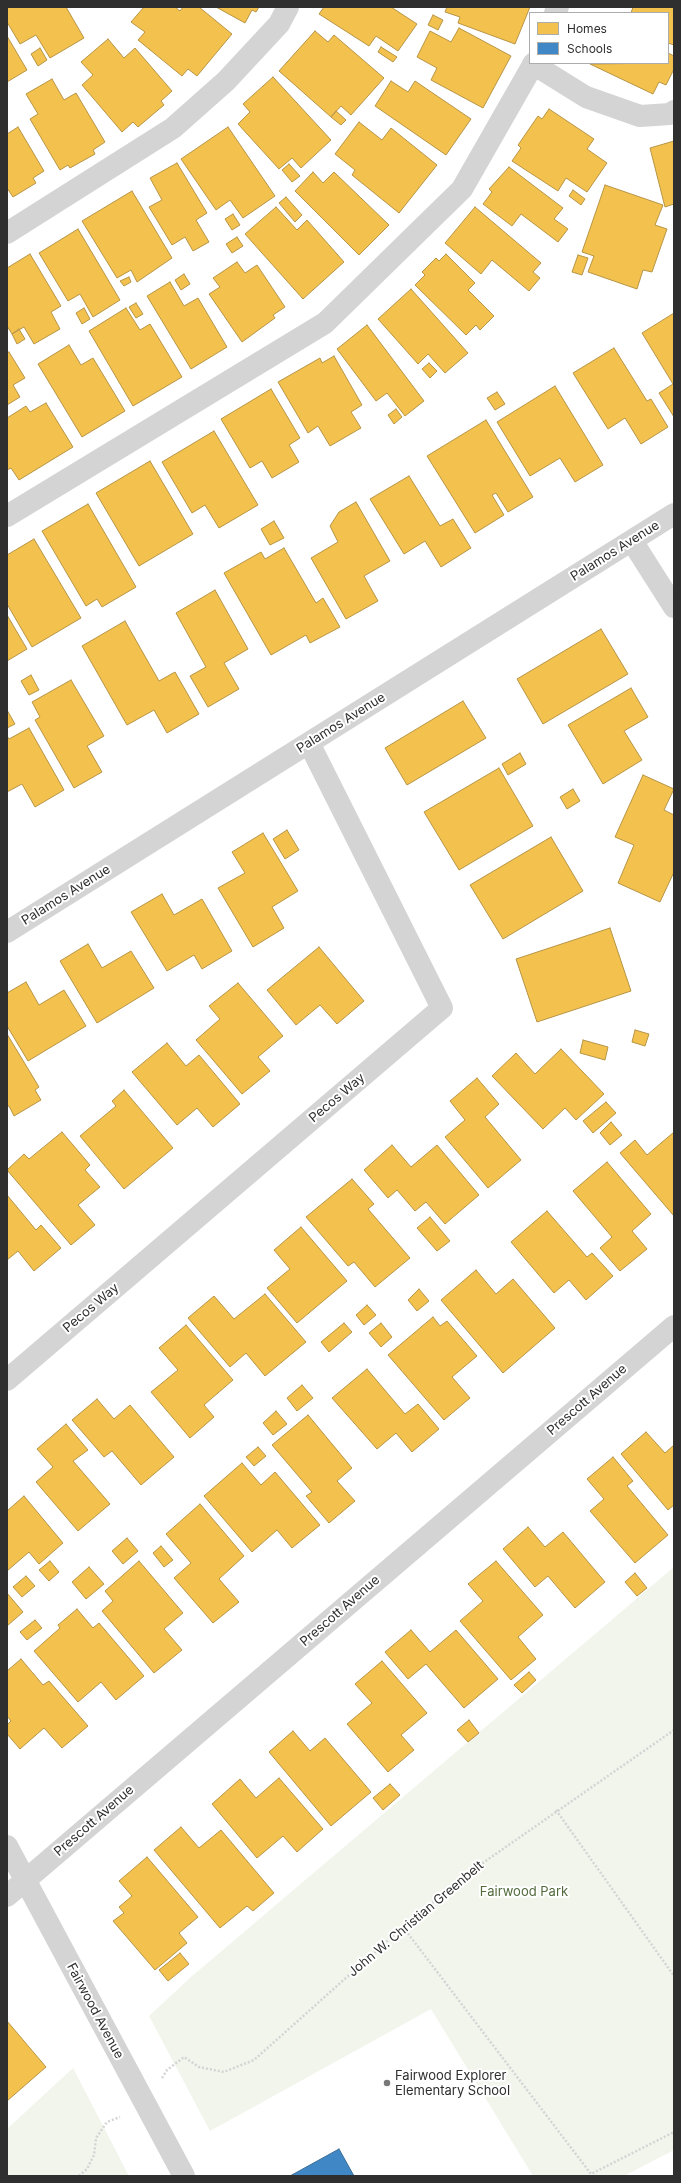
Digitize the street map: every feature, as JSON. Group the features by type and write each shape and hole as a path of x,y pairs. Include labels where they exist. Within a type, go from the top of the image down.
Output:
{"street":[{"path":"7,233 173,128 226,81 279,24 288,7"},
{"path":"7,516 325,323 462,189 533,64"},
{"path":"536,64 586,97 640,116 670,114 674,111"},
{"name":"Palamos Avenue","path":"7,932 674,514"},
{"path":"632,541 674,607"},
{"name":"Pecos Way","path":"7,1380 442,1008 309,743"},
{"name":"Prescott Avenue","path":"7,1896 674,1326"},
{"name":"Fairwood Avenue","path":"7,1846 104,2031 184,2176"}],"path":[{"name":"John W. Christian Greenbelt","path":"162,2077 167,2070 184,2057 199,2067 224,2072 254,2060 403,1927 477,1867 556,1810 674,1730"},
{"path":"556,1810 674,1976"},
{"path":"403,1927 591,2174 674,2132"},
{"path":"79,2176 87,2169 94,2155 96,2138 107,2122 120,2118"}],"green space":[{"name":"Fairwood Park","path":"674,1567 674,2150 624,2176 533,2176 431,2009 210,2131 149,2016 191,1977"},
{"path":"73,2068 129,2176 7,2176 7,2129"}],"building: Homes":[{"path":"7,7 66,7 84,38 50,58 36,35 20,44 7,22"},
{"path":"144,7 175,7 180,11 183,7 199,7 232,34 197,76 188,69 182,76 138,40 145,32 131,22"},
{"path":"216,7 259,7 256,12 252,10 245,23"},
{"path":"324,7 391,7 417,24 398,51 376,36 369,46 319,14"},
{"path":"447,7 530,7 515,44 458,23 460,17 445,12"},
{"path":"633,7 674,7 674,45 669,43 669,12 631,12"},
{"path":"433,15 443,20 438,30 428,25"},
{"path":"459,28 511,56 483,108 431,80 437,68 417,57 430,31 451,42"},
{"path":"315,31 328,42 334,35 384,78 351,115 341,106 331,117 279,71"},
{"path":"7,36 27,70 7,82"},
{"path":"108,39 124,58 135,48 172,91 161,101 164,105 138,127 133,122 122,132 82,85 93,75 81,62"},
{"path":"381,47 397,57 393,62 378,52"},
{"path":"40,48 47,60 38,66 31,54"},
{"path":"669,54 674,56 674,69 666,85 659,82 653,94 590,64 669,64"},
{"path":"273,77 331,140 301,168 292,158 279,169 238,124 250,112 243,104"},
{"path":"52,79 64,100 76,93 105,142 93,150 95,154 70,168 68,165 60,170 30,119 38,114 26,94"},
{"path":"391,81 408,92 415,81 471,119 446,155 375,106"},
{"path":"549,109 594,139 587,149 607,163 587,192 566,178 558,191 512,161 521,148 518,145 538,116 542,119"},
{"path":"336,111 346,120 341,125 331,117"},
{"path":"359,122 382,140 391,128 437,165 399,213 352,175 355,170 335,154"},
{"path":"18,127 44,171 33,178 36,183 13,197 7,188 7,134"},
{"path":"228,127 275,196 243,218 230,200 216,210 181,159"},
{"path":"674,141 674,204 665,207 650,148"},
{"path":"177,163 207,213 196,220 209,242 193,251 185,237 172,245 149,207 162,200 150,178"},
{"path":"289,164 300,176 292,182 282,170"},
{"path":"509,167 563,208 554,219 568,229 558,242 521,214 512,226 483,204 492,192 489,189"},
{"path":"313,172 323,183 334,172 389,225 359,255 295,191"},
{"path":"605,185 663,205 655,225 667,229 652,272 643,270 637,289 588,272 594,256 582,252"},
{"path":"573,190 585,199 581,205 569,196"},
{"path":"132,191 172,258 137,282 131,270 117,278 82,221"},
{"path":"286,197 302,215 295,222 279,203"},
{"path":"276,207 297,230 307,220 344,262 303,299 245,234"},
{"path":"475,207 541,263 533,272 540,278 529,291 492,260 481,274 445,243"},
{"path":"233,214 240,225 232,230 225,219"},
{"path":"78,229 120,300 93,317 80,294 68,301 39,253"},
{"path":"237,237 243,246 232,253 226,244"},
{"path":"30,254 61,306 51,312 60,329 34,344 24,327 12,334 7,326 7,268"},
{"path":"446,254 475,283 468,290 494,316 480,330 476,325 466,335 415,285 425,275 422,272 436,258 439,261"},
{"path":"578,255 588,258 582,275 572,272"},
{"path":"237,262 245,273 257,265 285,307 273,315 275,318 242,342 209,294 220,287 213,278"},
{"path":"184,274 190,284 181,290 175,280"},
{"path":"129,277 131,282 124,286 120,281"},
{"path":"170,282 184,306 198,298 227,347 191,369 147,296"},
{"path":"411,289 468,353 445,373 428,354 418,364 378,319"},
{"path":"136,303 143,314 136,318 129,307"},
{"path":"84,308 90,319 82,324 76,313"},
{"path":"126,308 140,330 150,324 182,377 133,406 89,331"},
{"path":"674,313 674,417 659,393 673,384 642,333"},
{"path":"367,325 424,401 405,416 387,393 376,401 337,349"},
{"path":"19,329 25,339 17,344 12,334"},
{"path":"69,345 81,365 93,358 125,411 82,437 38,364"},
{"path":"614,348 647,401 651,399 668,427 641,444 625,418 608,429 573,373"},
{"path":"9,352 25,378 13,385 20,397 7,405 7,353"},
{"path":"334,356 362,405 351,412 361,428 330,446 318,426 308,433 278,382 320,358 322,363"},
{"path":"429,363 437,371 430,378 422,369"},
{"path":"555,386 603,465 575,482 560,458 530,476 497,422"},
{"path":"271,389 300,438 289,445 299,462 272,478 262,461 250,468 221,419"},
{"path":"497,392 505,404 495,410 487,398"},
{"path":"46,403 73,447 19,480 11,468 7,470 7,418 26,406 30,412"},
{"path":"396,409 402,417 394,424 388,415"},
{"path":"486,420 533,497 508,512 496,493 492,495 504,515 475,533 427,456"},
{"path":"214,431 258,505 219,528 205,505 192,513 162,462"},
{"path":"150,461 193,534 139,566 96,493"},
{"path":"409,476 440,526 453,519 471,548 441,567 425,541 404,554 370,499"},
{"path":"356,502 390,561 364,576 378,601 346,619 311,558 338,542 330,526 339,512"},
{"path":"88,504 136,587 102,607 97,599 86,606 42,531"},
{"path":"274,521 284,538 270,545 261,529"},
{"path":"34,539 81,618 32,647 7,604 7,555"},
{"path":"284,548 316,603 323,598 340,627 310,643 306,635 271,655 224,573 261,552 265,559"},
{"path":"215,590 248,649 224,663 239,689 208,707 190,676 206,667 176,613"},
{"path":"7,615 27,649 7,661"},
{"path":"125,621 159,681 175,672 199,714 167,733 154,710 127,725 82,646"},
{"path":"601,629 628,674 543,724 517,679"},
{"path":"31,675 39,690 29,695 21,681"},
{"path":"71,680 104,736 87,746 102,772 74,788 35,720 40,717 32,702"},
{"path":"631,688 648,717 624,731 642,760 603,784 568,725"},
{"path":"463,701 486,738 407,785 385,748"},
{"path":"7,710 15,724 7,728"},
{"path":"29,728 64,790 35,807 22,784 7,792 7,736 9,739"},
{"path":"520,753 526,764 508,775 502,764"},
{"path":"499,768 533,826 459,870 424,812"},
{"path":"643,775 674,789 664,810 674,815 674,872 660,902 618,883 634,845 615,837"},
{"path":"573,789 580,801 567,809 560,797"},
{"path":"287,830 299,850 285,859 273,839"},
{"path":"263,833 298,891 272,907 284,928 253,947 218,888 245,873 232,852"},
{"path":"551,837 583,891 503,939 470,885"},
{"path":"162,894 174,915 202,899 232,951 202,969 194,955 167,971 131,912"},
{"path":"610,928 631,991 537,1022 516,959"},
{"path":"88,944 102,968 131,951 154,988 97,1023 60,961"},
{"path":"319,947 364,1001 337,1024 320,1005 296,1025 267,990"},
{"path":"26,982 39,1005 64,990 86,1026 28,1061 7,1026 7,993"},
{"path":"238,983 283,1036 258,1057 270,1071 242,1094 196,1040 220,1019 209,1006"},
{"path":"635,1030 649,1034 645,1046 632,1042"},
{"path":"7,1034 39,1087 35,1090 41,1100 14,1116 9,1106 7,1106"},
{"path":"583,1040 608,1047 605,1060 580,1053"},
{"path":"167,1043 186,1066 199,1055 240,1104 213,1127 197,1108 177,1125 132,1072"},
{"path":"561,1049 604,1094 576,1120 565,1108 543,1129 492,1076 516,1053 535,1074"},
{"path":"477,1078 499,1104 485,1117 521,1160 488,1188 445,1137 465,1120 450,1101"},
{"path":"124,1090 173,1148 124,1189 80,1136 116,1106 112,1101"},
{"path":"606,1102 616,1113 593,1133 583,1121"},
{"path":"611,1122 622,1135 610,1145 600,1133"},
{"path":"62,1132 90,1165 85,1170 100,1187 78,1205 95,1225 71,1245 7,1170 24,1154 29,1159"},
{"path":"674,1132 674,1216 620,1153 635,1140 647,1155"},
{"path":"392,1145 411,1167 437,1145 479,1195 445,1224 426,1202 415,1211 397,1190 388,1198 364,1170"},
{"path":"607,1162 651,1214 632,1231 647,1249 620,1271 600,1248 612,1237 573,1191"},
{"path":"352,1179 374,1204 368,1209 410,1258 375,1287 354,1262 348,1266 306,1217"},
{"path":"7,1195 36,1230 41,1225 61,1248 34,1271 18,1251 7,1260"},
{"path":"547,1211 587,1257 592,1253 613,1276 586,1300 569,1280 554,1293 511,1242"},
{"path":"430,1217 450,1241 437,1251 417,1228"},
{"path":"301,1227 347,1281 297,1323 267,1288 290,1269 274,1250"},
{"path":"476,1270 496,1294 513,1279 555,1328 503,1373 441,1300"},
{"path":"419,1289 429,1301 417,1311 408,1300"},
{"path":"265,1294 306,1342 265,1376 246,1353 230,1367 188,1318 214,1296 234,1319"},
{"path":"367,1305 376,1315 364,1325 356,1315"},
{"path":"433,1317 440,1326 447,1321 477,1356 452,1377 470,1398 444,1420 388,1355"},
{"path":"344,1323 352,1332 329,1352 321,1342"},
{"path":"381,1323 392,1337 381,1347 369,1333"},
{"path":"186,1325 233,1380 204,1405 214,1417 190,1438 151,1392 178,1370 159,1348"},
{"path":"367,1369 405,1414 418,1404 439,1429 412,1452 396,1433 377,1449 332,1398"},
{"path":"302,1385 313,1398 297,1411 287,1398"},
{"path":"97,1399 114,1419 130,1405 174,1457 141,1485 112,1451 104,1457 72,1420"},
{"path":"276,1411 287,1424 273,1435 263,1423"},
{"path":"308,1415 352,1468 337,1481 355,1501 329,1523 306,1496 312,1492 272,1445"},
{"path":"66,1424 88,1450 73,1461 110,1504 78,1531 36,1482 53,1467 37,1449"},
{"path":"646,1432 665,1453 674,1445 674,1505 668,1510 621,1454"},
{"path":"258,1447 266,1456 254,1466 246,1457"},
{"path":"613,1457 633,1481 627,1486 668,1535 635,1563 590,1511 604,1499 587,1479"},
{"path":"242,1463 261,1485 275,1472 320,1525 292,1548 277,1530 252,1552 204,1496"},
{"path":"24,1496 63,1543 39,1564 29,1552 7,1571 7,1511"},
{"path":"200,1504 244,1556 219,1579 239,1602 213,1623 174,1578 191,1563 166,1534"},
{"path":"528,1527 545,1547 563,1532 605,1582 575,1608 548,1576 535,1587 503,1549"},
{"path":"127,1538 138,1551 123,1564 112,1551"},
{"path":"161,1546 173,1560 164,1567 153,1553"},
{"path":"50,1561 59,1572 49,1581 39,1570"},
{"path":"139,1561 183,1613 164,1629 182,1650 154,1673 102,1611 113,1601 105,1591"},
{"path":"496,1561 543,1615 518,1637 536,1659 511,1680 460,1621 483,1601 468,1584"},
{"path":"89,1567 104,1584 86,1599 72,1582"},
{"path":"635,1573 647,1588 637,1596 625,1582"},
{"path":"26,1576 35,1586 22,1597 13,1587"},
{"path":"7,1593 23,1612 7,1626"},
{"path":"77,1609 93,1628 99,1623 144,1676 116,1700 101,1682 78,1702 34,1651 60,1628 58,1625"},
{"path":"35,1620 42,1628 27,1640 20,1632"},
{"path":"411,1630 430,1652 456,1630 498,1679 464,1708 426,1664 408,1679 385,1652"},
{"path":"21,1659 43,1685 49,1681 88,1726 62,1748 44,1728 20,1749 7,1734 7,1725 11,1721 7,1716 7,1671"},
{"path":"382,1661 427,1713 401,1735 414,1750 388,1772 347,1724 372,1703 355,1684"},
{"path":"529,1672 536,1680 522,1693 514,1685"},
{"path":"469,1720 479,1733 468,1742 457,1730"},
{"path":"293,1731 310,1751 325,1738 371,1792 331,1826 269,1752"},
{"path":"279,1778 323,1829 297,1852 283,1836 257,1858 212,1804 240,1779 256,1798"},
{"path":"390,1784 400,1795 383,1810 373,1798"},
{"path":"181,1827 199,1848 221,1830 274,1893 253,1911 247,1906 220,1928 154,1850"},
{"path":"147,1857 198,1917 179,1933 187,1943 155,1970 113,1921 124,1913 119,1907 132,1896 119,1881"},
{"path":"180,1953 189,1964 168,1981 159,1970"},
{"path":"7,2021 46,2067 7,2101"}],"building: Schools":[{"path":"339,2149 354,2176 290,2176"}],"place":[{"name":"Fairwood Explorer Elementary School","path":"387,2083"}]}
